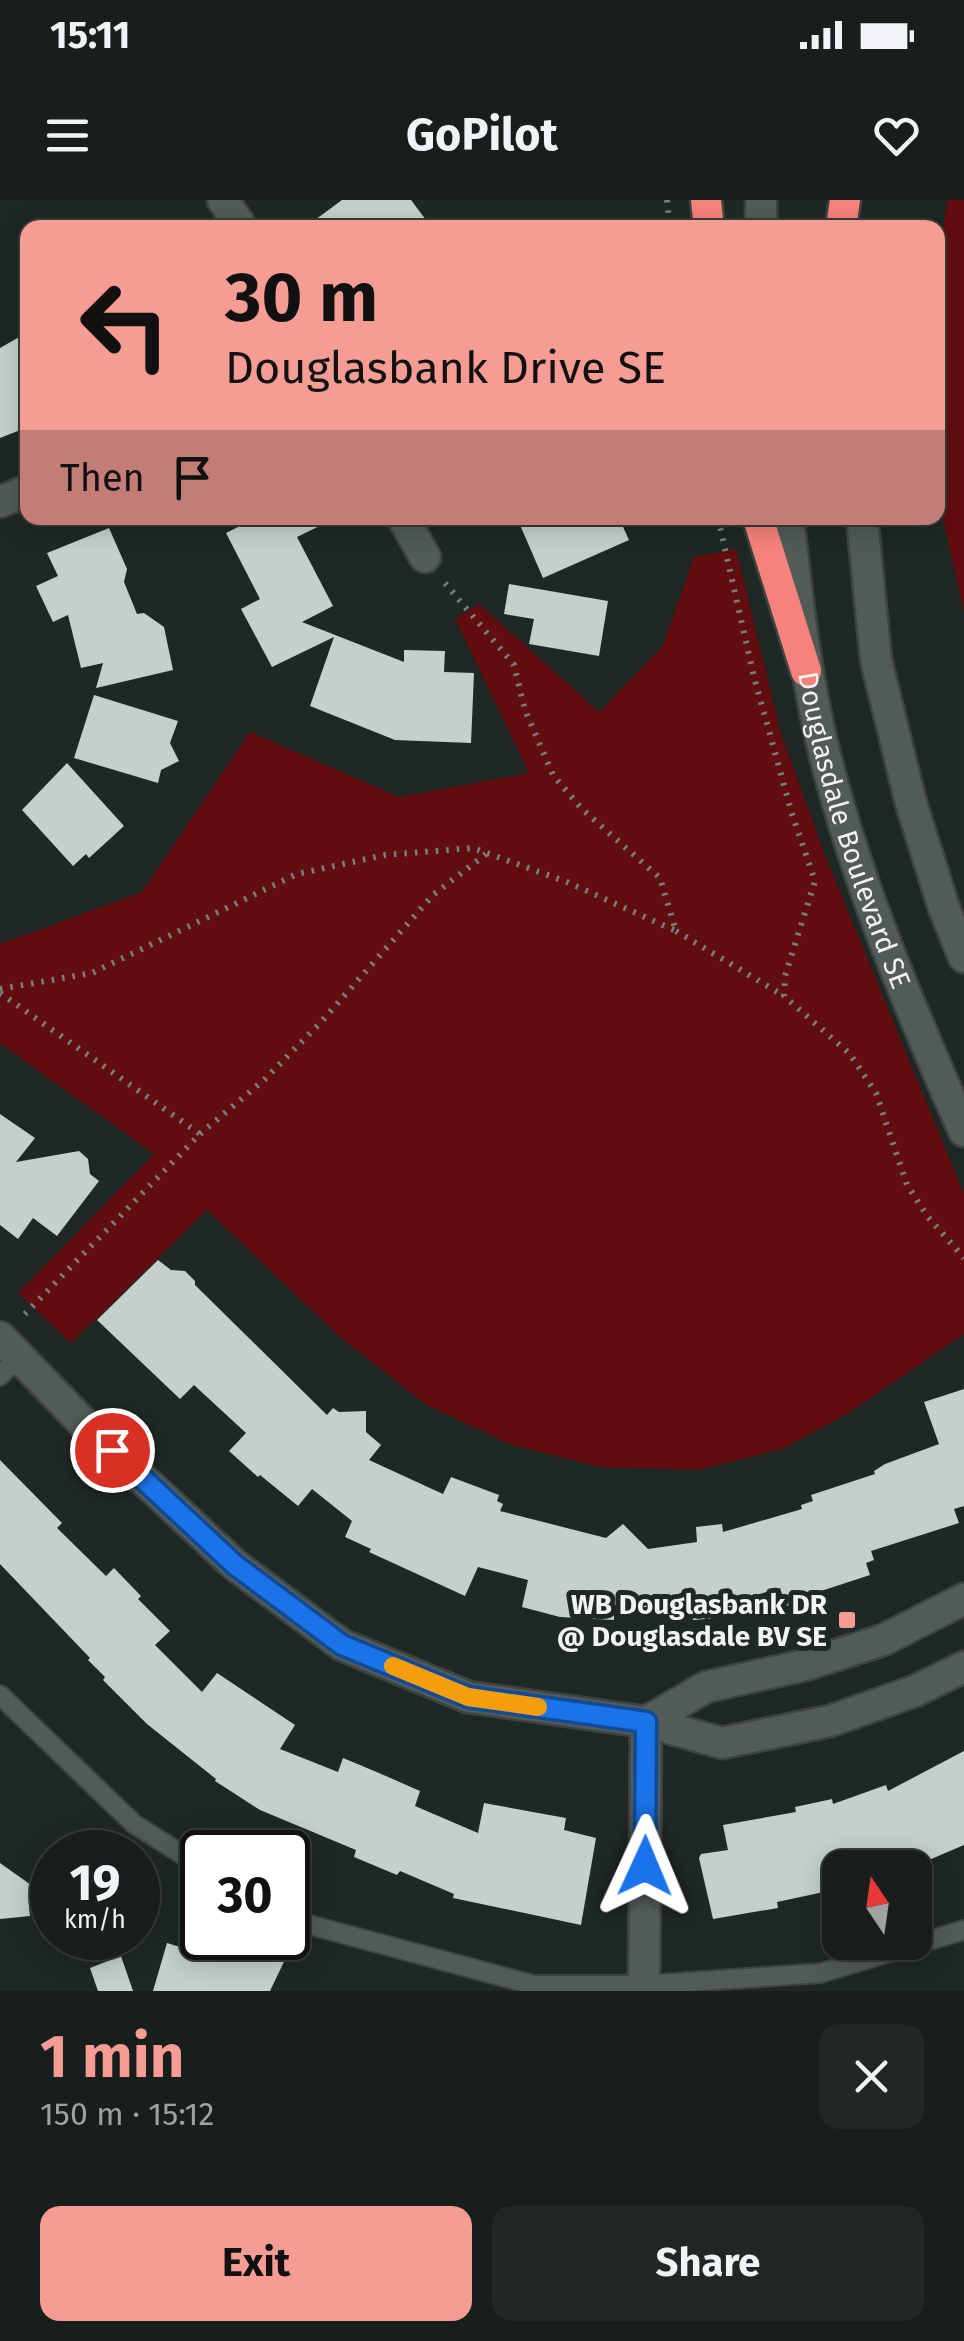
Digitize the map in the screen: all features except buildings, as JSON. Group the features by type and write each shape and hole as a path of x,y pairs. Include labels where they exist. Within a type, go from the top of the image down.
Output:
{"highway":[{"path":"760,525 806,671"}],"street":[{"path":"407,525 425,558"},
{"name":"Douglasdale Boulevard SE","path":"789,525 806,671 824,754 866,888 920,1030 964,1131"},
{"path":"863,525 876,660 911,803 964,957"},
{"path":"6,1356 235,1565 342,1645 468,1697 646,1722 722,1743 830,1721 915,1691 964,1667"},
{"path":"646,1722 706,1686 805,1666 883,1640 964,1599"},
{"path":"644,1988 646,1722"}],"lane":[{"path":"0,1695 134,1824 180,1853"},
{"path":"310,1926 534,1985 644,1988 821,1974 964,1930"}],"path":[{"path":"720,525 754,677 815,881 786,976 784,996"},
{"path":"425,558 514,665 525,710 553,775 582,809 660,878 676,930"},
{"path":"0,991 92,974 297,874 385,855 473,848 566,882 676,930 784,996 850,1054 876,1093 907,1186 964,1258"},
{"path":"23,1316 200,1134 265,1079 322,1021 433,896 486,854"},
{"path":"0,991 200,1134"}],"shaded area":[{"path":"948,200 964,200 964,612 944,525 944,220"},
{"path":"736,549 781,734 828,863 964,1194 964,1334 847,1414 782,1449 699,1470 601,1467 512,1445 425,1404 339,1336 207,1210 71,1343 18,1293 154,1154 0,1043 0,944 142,892 250,732 399,797 529,773 455,619 479,604 599,712 662,647 694,557"}],"slow traffic":[{"path":"393,1666 468,1697 538,1707"}],"place":[{"name":"WB Douglasbank DR @ Douglasdale BV SE","path":"847,1620"}],"route":[{"path":"112,1450 235,1565 342,1645 468,1697 646,1722 645,1866"}]}
